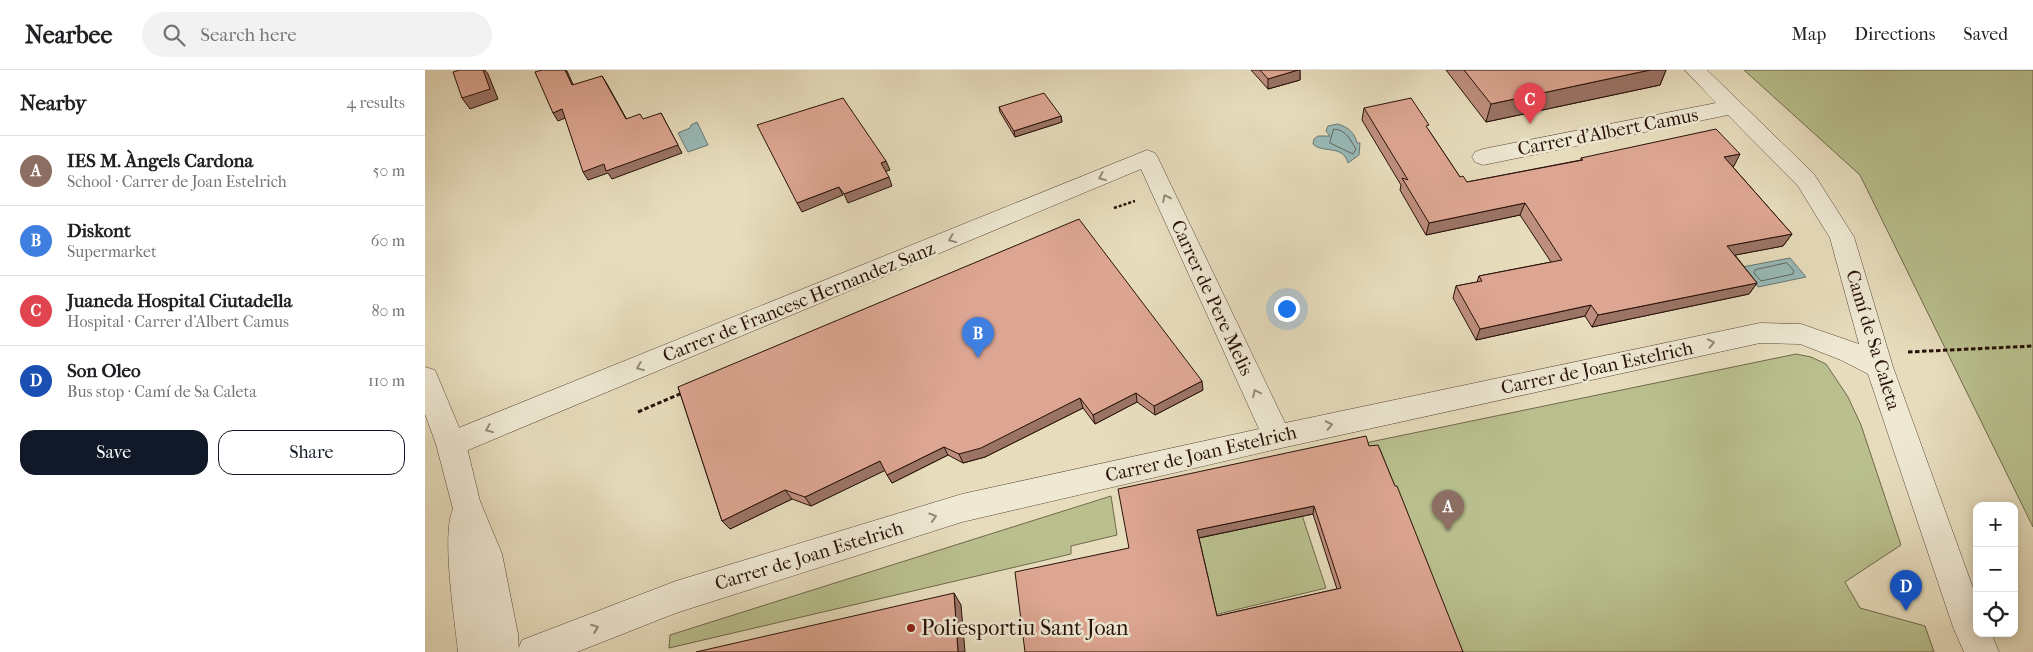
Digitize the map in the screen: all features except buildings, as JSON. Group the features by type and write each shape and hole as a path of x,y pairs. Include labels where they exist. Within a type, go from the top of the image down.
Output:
{"street":[{"name":"Camí de Sa Caleta","path":"1695,70 1806,180 1842,237 1879,367 1970,627 1982,652"},
{"name":"Carrer d'Albert Camus","path":"1483,157 1733,107"},
{"name":"Carrer de Pere Melis","path":"1147,158 1277,437"},
{"name":"Carrer de Francesc Hernandez Sanz","path":"451,444 1147,158"},
{"name":"Carrer de Joan Estelrich","path":"534,652 676,597 962,508 1277,437 1760,333 1801,334 1851,352 1879,367"},
{"path":"425,378 451,444 465,501 486,554 501,634 502,652"},
{"path":"465,501 465,562 475,652"}],"path":[{"path":"1905,353 2033,346"},
{"path":"638,412 683,393"}],"green space":[{"path":"1744,70 2033,70 2033,527 1860,175"},
{"path":"1796,354 1811,357 1826,364 1848,397 1861,425 1901,545 1845,582 1860,608 1925,626 1934,652 1461,652 1380,449 1368,450 1365,443"},
{"path":"1111,496 1117,535 1071,546 1071,554 669,648 670,635"},
{"path":"1300,509 1326,588 1206,617 1186,535"}],"water":[{"path":"697,122 708,145 688,152 678,133 690,128 691,125"},
{"path":"1338,124 1351,131 1357,143 1360,143 1359,155 1348,163 1342,153 1322,149 1313,144 1314,139 1318,136 1330,136 1326,131 1328,126"},
{"path":"1790,258 1806,277 1758,287 1742,267"}],"place":[{"name":"Juaneda Hospital Ciutadella","path":"1530,124"},
{"name":"Diskont","path":"978,358"},
{"name":"IES M. Àngels Cardona","path":"1448,531"},
{"name":"Son Oleo","path":"1906,611"},
{"name":"Poliesportiu Sant Joan","path":"911,628"}]}
